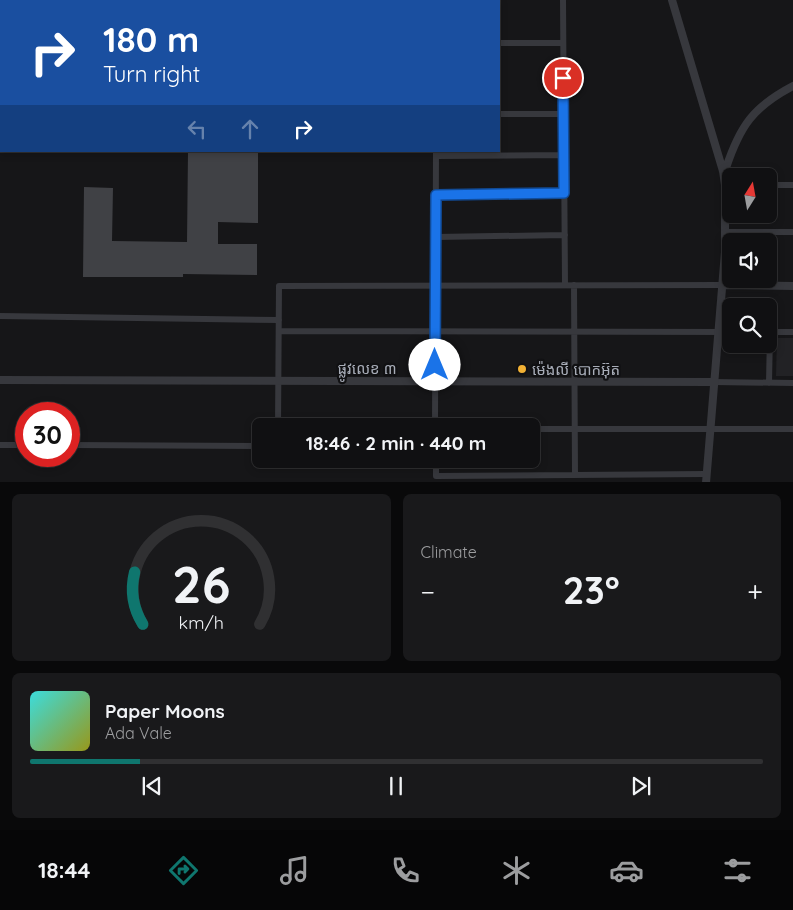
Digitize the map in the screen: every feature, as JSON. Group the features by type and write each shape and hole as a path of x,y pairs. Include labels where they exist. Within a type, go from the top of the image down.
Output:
{"street":[{"path":"563,0 565,285"},
{"path":"672,0 722,168"},
{"path":"500,43 563,43"},
{"path":"726,168 735,143 746,122 769,101 793,86"},
{"path":"500,114 564,114"},
{"path":"435,418 436,153 564,155"},
{"path":"778,185 793,185"},
{"path":"436,195 564,193"},
{"path":"726,223 726,232 793,232"},
{"path":"436,237 564,235"},
{"path":"574,285 575,474"},
{"path":"278,418 279,286 722,285 706,478 575,474 436,476 436,468"},
{"path":"777,286 793,286"},
{"path":"0,316 279,320"},
{"path":"279,331 722,332"},
{"path":"777,332 793,332"},
{"path":"769,383 770,353"},
{"name":"ផ្លូវលេខ ៣","path":"0,380 793,383"},
{"path":"540,429 793,429"},
{"path":"0,445 15,445"},
{"path":"80,445 252,446"},
{"path":"524,474 524,482"}],"shaded area":[{"path":"777,338 793,338 793,376 776,376"}],"building":[{"path":"188,152 258,152 258,223 218,222 218,244 257,244 257,275 183,274 183,277 83,277 84,187 113,188 112,241 187,242"}],"place":[{"name":"ម៉េងលី បោកអ៊ុត","path":"522,369"}],"route":[{"path":"435,365 436,195 564,193 563,78"}]}
